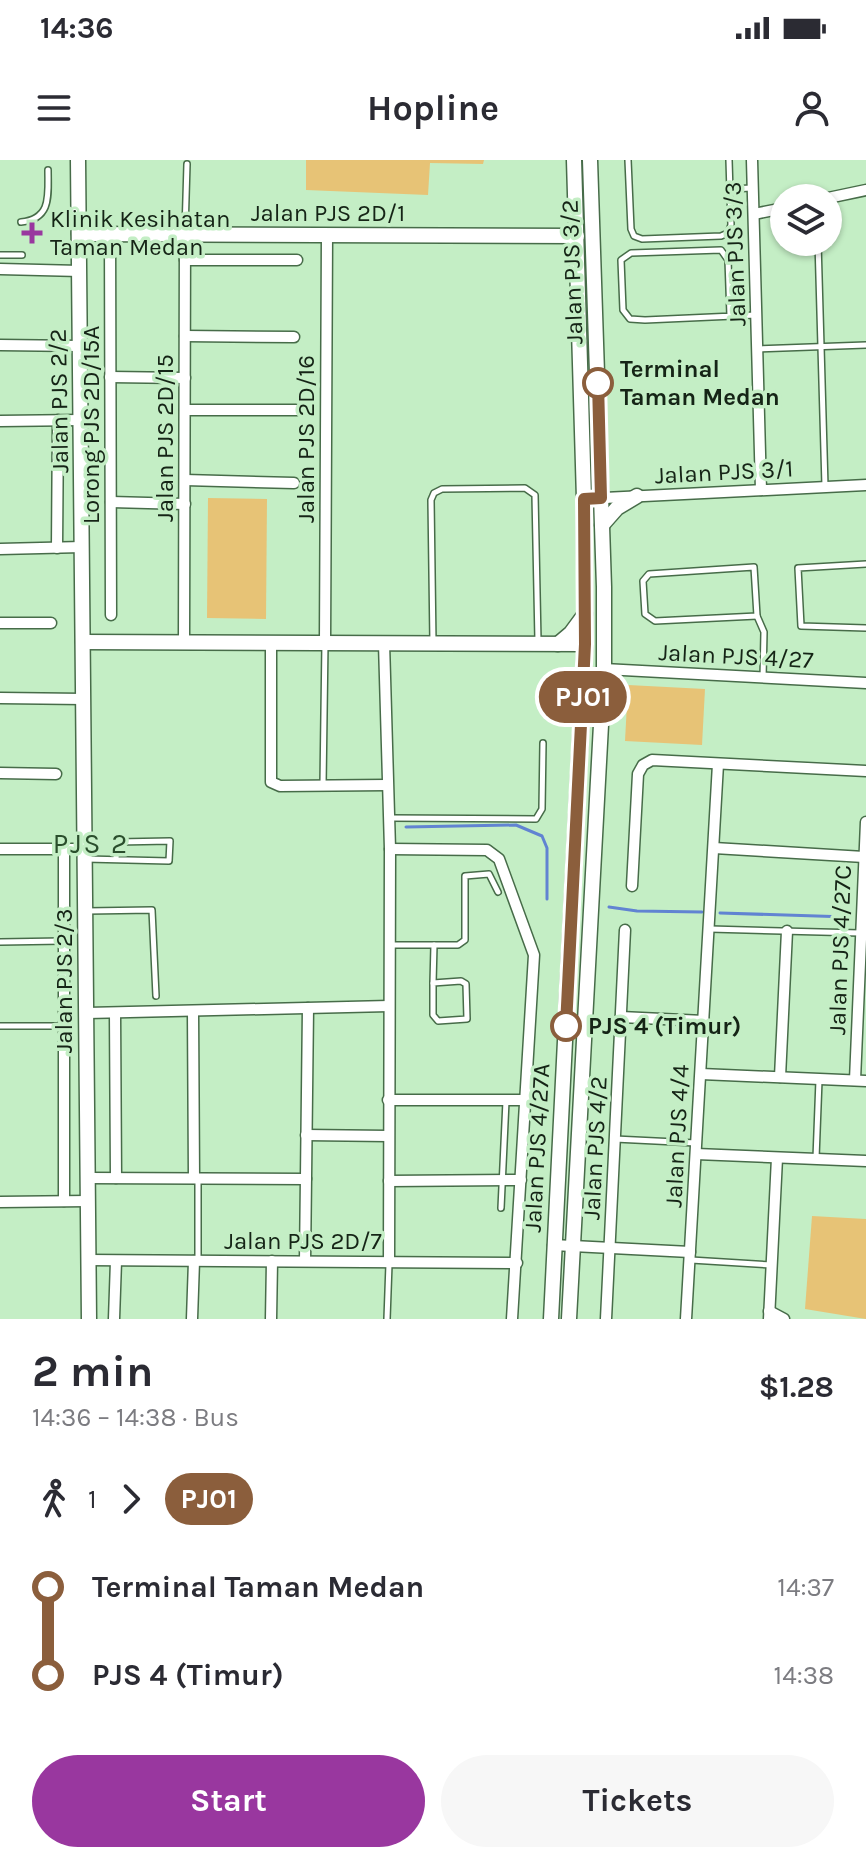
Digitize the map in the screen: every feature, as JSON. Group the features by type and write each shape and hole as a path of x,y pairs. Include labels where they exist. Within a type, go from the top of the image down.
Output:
{"main road":[{"name":"Jalan PJS 2/2","path":"78,160 83,642"},
{"name":"Jalan PJS 3/2","path":"574,160 585,644"},
{"name":"Jalan PJS 3/2","path":"590,160 604,669"},
{"name":"Jalan PJS 2D/1","path":"79,234 577,236"},
{"path":"602,525 617,508 637,496"},
{"path":"558,644 585,614"},
{"path":"83,642 585,644"},
{"name":"Jalan PJS 2/3","path":"83,642 89,1319"},
{"path":"558,644 584,676"},
{"name":"Jalan PJS 4/27A","path":"551,1319 585,644"},
{"name":"Jalan PJS 4/27A","path":"570,1318 604,669"},
{"path":"570,956 576,967 589,957"},
{"path":"567,1007 577,997 587,1006"}],"street":[{"name":"Jalan PJS 3/3","path":"752,160 761,490"},
{"path":"842,195 866,190"},
{"path":"754,214 770,211"},
{"name":"Lorong PJS 2D/15A","path":"110,234 111,615"},
{"name":"Jalan PJS 2D/15","path":"184,642 185,234"},
{"name":"Jalan PJS 2D/16","path":"325,643 327,235"},
{"path":"185,260 297,260"},
{"path":"0,269 80,271"},
{"path":"185,336 294,337"},
{"path":"0,345 80,346"},
{"path":"110,377 185,378"},
{"path":"185,410 297,410"},
{"path":"57,548 58,420"},
{"path":"0,421 81,420"},
{"path":"185,480 294,483"},
{"name":"Jalan PJS 3/1","path":"584,499 866,485"},
{"path":"111,502 185,504"},
{"path":"0,549 82,547"},
{"path":"0,623 51,623"},
{"path":"271,643 271,782 280,786 387,785"},
{"path":"384,643 390,818 389,1261"},
{"name":"Jalan PJS 4/27","path":"604,669 866,683"},
{"path":"0,698 84,699"},
{"path":"632,886 638,774 643,765 652,760 866,771"},
{"name":"Jalan PJS 4/4","path":"686,1319 718,764"},
{"path":"0,773 56,774"},
{"name":"Jalan PJS 4/27C","path":"860,1080 861,933 866,822"},
{"path":"714,848 864,857"},
{"path":"0,849 64,849 86,854"},
{"path":"64,849 64,1201"},
{"path":"390,849 487,850 499,859 534,955 512,1319"},
{"name":"Jalan PJS 4/2","path":"606,1319 625,930"},
{"path":"780,1077 787,931"},
{"path":"87,1013 389,1006"},
{"path":"305,1261 308,1008"},
{"path":"193,1012 196,1178"},
{"path":"115,1013 116,1178"},
{"path":"621,1017 704,1021"},
{"path":"701,1074 860,1080"},
{"path":"388,1100 526,1100"},
{"path":"306,1135 388,1136"},
{"path":"696,1149 777,1158 866,1161"},
{"path":"777,1158 769,1315 784,1319"},
{"path":"88,1178 306,1179"},
{"path":"389,1181 521,1180"},
{"path":"0,1202 88,1201"},
{"path":"553,1245 690,1256"},
{"name":"Jalan PJS 2D/7","path":"88,1260 517,1263"},
{"path":"114,1319 116,1261"},
{"path":"192,1319 196,1261"},
{"path":"271,1319 272,1261"}],"lane":[{"path":"628,160 631,229 638,238 725,235 731,225 729,160"},
{"path":"185,234 187,164"},
{"path":"21,222 36,220 45,208 48,170"},
{"path":"730,189 753,188"},
{"path":"730,316 728,260 721,250 631,253 621,260 623,310 630,319 730,316 756,315"},
{"path":"0,255 22,255"},
{"path":"818,256 825,487"},
{"path":"757,349 866,345"},
{"path":"433,644 432,496 442,489 525,488 533,491 536,499 538,644"},
{"path":"866,564 798,568 801,626 866,628"},
{"path":"757,616 652,620 645,614 644,577 653,572 754,567 757,616 764,632 763,678"},
{"path":"323,786 325,643"},
{"path":"390,818 536,819 542,809 543,743"},
{"path":"86,854 116,859 169,861 170,841 117,842 116,859"},
{"path":"391,945 458,945 465,940 465,876 489,874 498,892"},
{"path":"86,911 152,910 156,996"},
{"path":"709,929 861,933"},
{"path":"0,942 64,941"},
{"path":"433,983 461,981 466,984 467,1019 438,1021 433,1015 433,983 434,945"},
{"path":"0,1026 64,1026"},
{"path":"816,1159 819,1079"},
{"path":"501,1208 506,1100"},
{"path":"615,1139 696,1149"},
{"path":"196,1178 196,1261"},
{"path":"690,1256 772,1265"},
{"path":"387,1319 389,1261"}],"shaded area":[{"path":"306,160 484,160 483,164 430,163 428,195 306,190"},
{"path":"208,498 267,499 266,619 207,618"},
{"path":"628,685 705,689 702,745 625,741"},
{"path":"812,1216 866,1219 866,1319 805,1309"}],"waterway":[{"path":"406,827 516,825 542,836 547,848 547,899"},
{"path":"609,907 637,911 702,912"},
{"path":"720,913 848,917"}],"bus line":[{"name":"PJ01","path":"566,1026 585,644 584,499 601,498 598,383"}],"place":[{"name":"Klinik Kesihatan Taman Medan","path":"32,233"},
{"name":"Terminal Taman Medan","path":"598,383"},
{"name":"PJS 4 (Timur)","path":"566,1026"}],"district":[{"name":"PJS 2","path":"91,843"}]}
